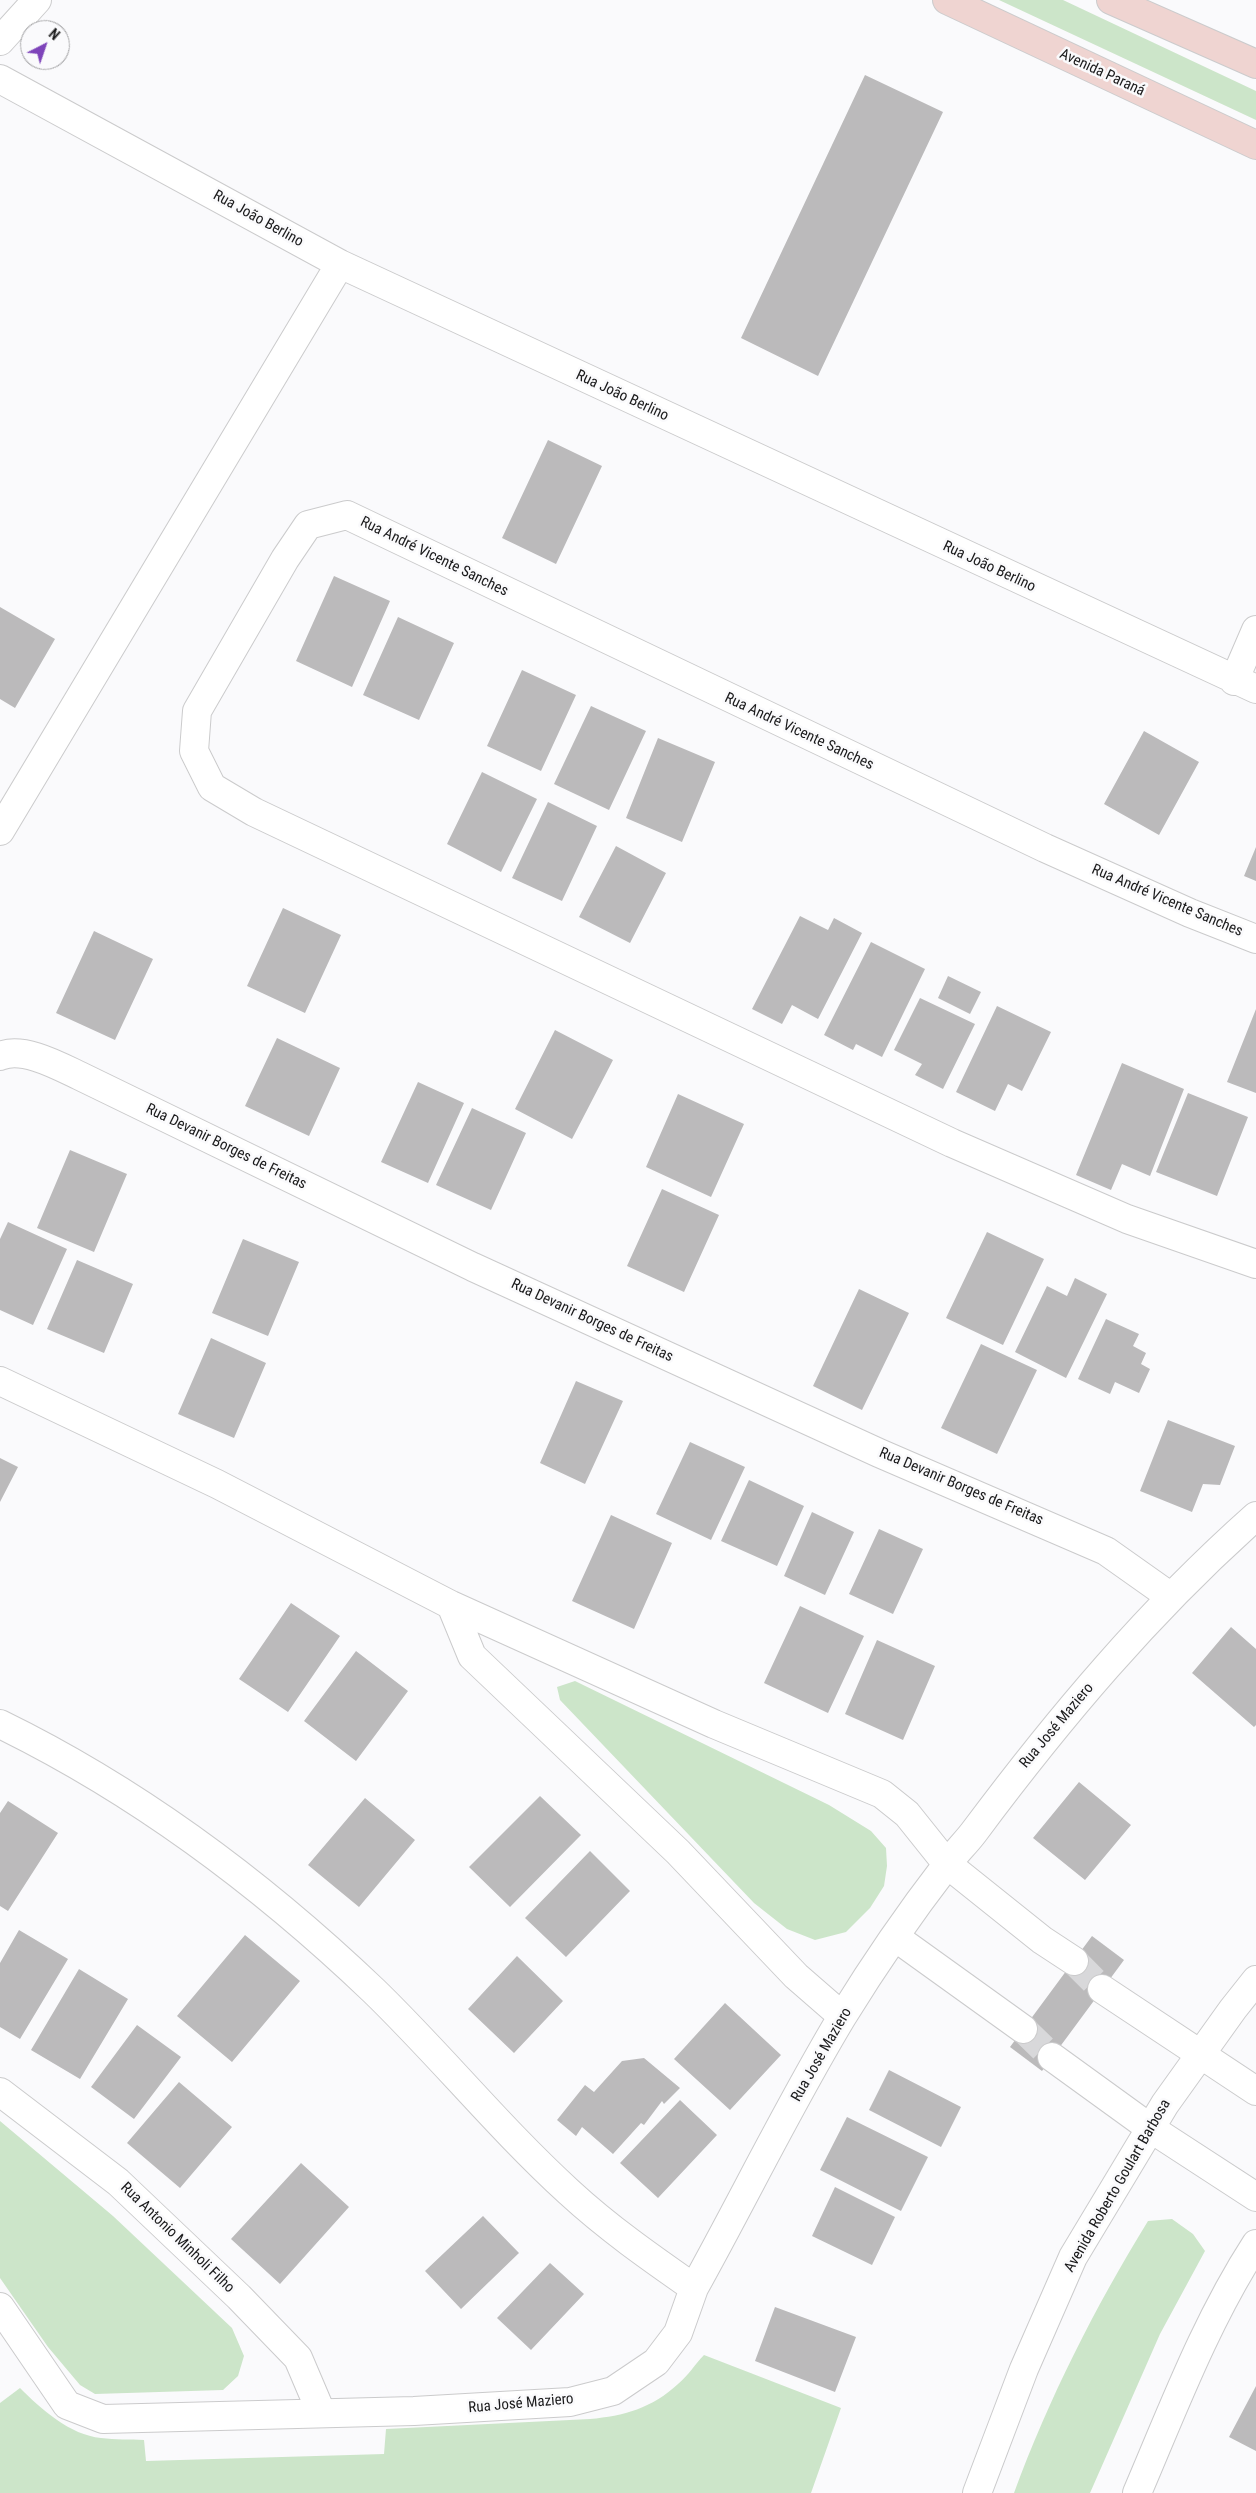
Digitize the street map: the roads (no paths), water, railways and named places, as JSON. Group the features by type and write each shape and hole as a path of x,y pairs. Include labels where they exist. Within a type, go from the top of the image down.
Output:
{"main road":[{"name":"Avenida Paraná","path":"947,0 1256,145"},
{"path":"1111,0 1256,64"}],"street":[{"path":"0,41 37,0"},
{"name":"Rua João Berlino","path":"0,79 340,264 1245,685"},
{"path":"0,831 340,264"},
{"name":"Rua André Vicente Sanches","path":"1256,939 1190,913 1045,848 347,515 308,525 285,558 197,711 194,751 212,787 254,812 535,947 952,1143 1127,1219 1256,1264"},
{"path":"1245,685 1256,630"},
{"name":"Rua Devanir Borges de Freitas","path":"4,1054 43,1058 474,1267 879,1453 1106,1550 1171,1596"},
{"path":"0,1381 217,1484 452,1605 714,1724 882,1794 907,1814 947,1864 1042,1940 1074,1961"},
{"name":"Rua José Maziero","path":"0,2307 67,2405 103,2419 414,2411 570,2402 613,2391 656,2362 678,2333 694,2288 842,2016 947,1864 972,1835 1015,1775 1119,1651 1200,1565 1256,1516"},
{"path":"452,1605 472,1656 678,1852 796,1976 842,2016"},
{"path":"0,1724 58,1752 164,1820 278,1905 374,1991 568,2192 620,2236 694,2288"},
{"path":"895,1937 1023,2029"},
{"name":"Avenida Roberto Goulart Barbosa","path":"977,2493 1024,2369 1073,2258 1150,2128 1233,2008 1256,1980"},
{"path":"1102,1989 1256,2091"},
{"path":"1052,2057 1150,2128 1256,2197"},
{"name":"Rua Antonio Minholi Filho","path":"0,2092 118,2182 239,2297 298,2358 321,2412"},
{"path":"1137,2493 1184,2382 1235,2277 1256,2244"}],"tunnel":[{"path":"1074,1961 1102,1989"},
{"path":"1023,2029 1052,2057"}]}
